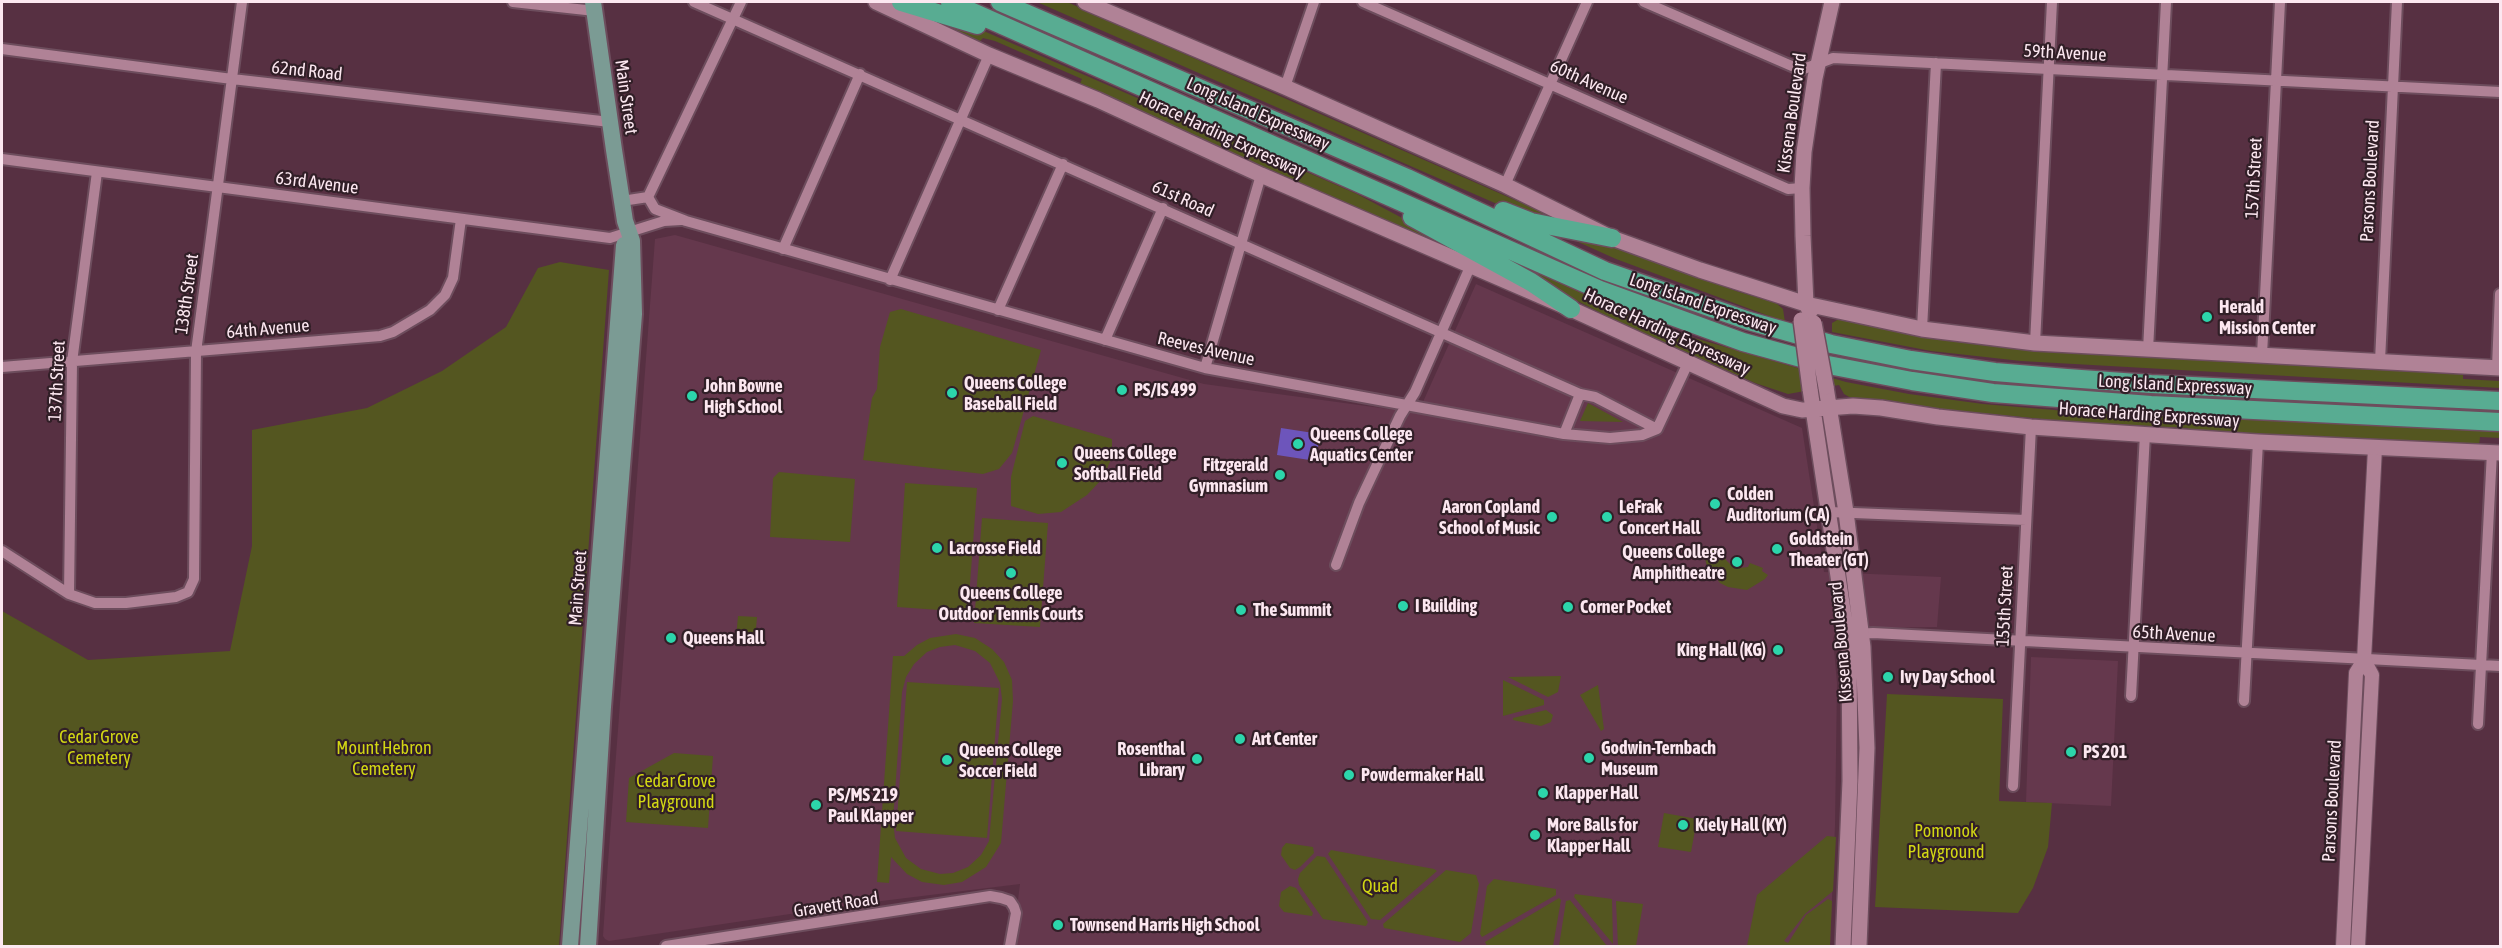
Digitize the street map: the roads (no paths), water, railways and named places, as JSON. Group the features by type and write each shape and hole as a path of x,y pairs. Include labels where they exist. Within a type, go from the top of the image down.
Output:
{"highway":[{"path":"901,2 1078,58"},
{"name":"Long Island Expressway","path":"950,2 1610,294 1743,342 1823,364 1993,393 2074,400 2500,422"},
{"name":"Long Island Expressway","path":"1000,2 1407,178 1605,271 1676,298 1832,344 1900,358 1995,372 2139,384 2500,400"},
{"path":"1026,2 1081,37"},
{"path":"1347,176 1398,210 1532,282 1571,309"},
{"path":"1407,178 1531,222 1612,238"}],"main road":[{"name":"Horace Harding Expressway","path":"876,2 989,55 1098,100 1261,175 1571,309 1783,406 1813,409 1881,408 2031,428 2496,453"},
{"path":"1085,2 1285,87 1505,185 1612,238 1806,304 1922,329 2035,343 2499,367"},
{"name":"Kissena Boulevard","path":"1832,2 1807,126 1802,188 1810,389 1829,512 1854,634 1850,673 1851,750 1844,946"},
{"name":"Main Street","path":"588,946 603,707 634,314 633,249 622,201 594,6"},
{"name":"Main Street","path":"570,946 623,248 628,233"},
{"name":"Kissena Boulevard","path":"1808,322 1826,387 1846,512 1854,634 1867,748 1859,946"}],"street":[{"name":"138th Street","path":"69,594 95,603 126,603 176,597 188,592 194,579 196,352 242,2"},
{"path":"513,2 594,6"},
{"name":"61st Road","path":"694,2 1580,394 1595,397 1657,429"},
{"path":"622,201 648,197 741,2"},
{"path":"1285,87 1314,2"},
{"name":"60th Avenue","path":"1363,2 1788,189 1802,188"},
{"path":"1505,185 1587,2"},
{"name":"59th Avenue","path":"1644,2 1801,70 1833,58 2500,92"},
{"path":"2035,343 2052,2"},
{"path":"2148,350 2166,2"},
{"name":"157th Street","path":"2262,355 2280,2"},
{"name":"Parsons Boulevard","path":"2380,361 2397,2"},
{"name":"62nd Road","path":"2,49 232,79 610,122"},
{"path":"890,280 989,55"},
{"path":"1922,329 1936,63"},
{"path":"783,249 860,74"},
{"name":"63rd Avenue","path":"2,159 610,238 628,233"},
{"path":"998,310 1063,164"},
{"name":"137th Street","path":"69,594 72,362 97,172"},
{"path":"1205,368 1261,175"},
{"name":"Reeves Avenue","path":"648,197 655,209 686,221 1205,368 1564,434 1610,438 1642,435 1657,429"},
{"path":"1105,340 1163,208"},
{"name":"64th Avenue","path":"2,367 380,336 393,332 430,310 445,296 453,278 461,219"},
{"name":"Reeves Avenue","path":"628,233 664,221 686,221"},
{"path":"1336,565 1359,503 1442,332 1470,267"},
{"path":"2499,367 2500,294"},
{"path":"1657,429 1688,363"},
{"path":"1564,434 1580,394"},
{"name":"155th Street","path":"2013,786 2031,428"},
{"path":"2131,696 2145,434"},
{"path":"2244,701 2258,442"},
{"name":"Parsons Boulevard","path":"2343,946 2356,673 2364,660 2375,448"},
{"path":"2478,724 2496,453"},
{"path":"1829,512 2026,520"},
{"path":"2,551 69,594"},
{"name":"65th Avenue","path":"1854,634 2500,666"},
{"name":"Parsons Boulevard","path":"2358,946 2372,675 2364,660"},
{"name":"Gravett Road","path":"666,946 990,896 1010,901 1016,913 1010,946"}],"place":[{"name":"Herald Mission Center","path":"2207,317"},
{"name":"PS/IS 499","path":"1122,390"},
{"name":"Queens College Baseball Field","path":"952,393"},
{"name":"John Bowne High School","path":"692,396"},
{"name":"Queens College Aquatics Center","path":"1298,444"},
{"name":"Queens College Softball Field","path":"1062,463"},
{"name":"Fitzgerald Gymnasium","path":"1280,475"},
{"name":"Colden Auditorium (CA)","path":"1715,504"},
{"name":"Aaron Copland School of Music","path":"1552,517"},
{"name":"LeFrak Concert Hall","path":"1607,517"},
{"name":"Lacrosse Field","path":"937,548"},
{"name":"Goldstein Theater (GT)","path":"1777,549"},
{"name":"Queens College Amphitheatre","path":"1737,562"},
{"name":"Queens College Outdoor Tennis Courts","path":"1011,573"},
{"name":"I Building","path":"1403,606"},
{"name":"Corner Pocket","path":"1568,607"},
{"name":"The Summit","path":"1241,610"},
{"name":"Queens Hall","path":"671,638"},
{"name":"King Hall (KG)","path":"1778,650"},
{"name":"Ivy Day School","path":"1888,677"},
{"name":"Art Center","path":"1240,739"},
{"name":"PS 201","path":"2071,752"},
{"name":"Godwin-Ternbach Museum","path":"1589,758"},
{"name":"Rosenthal Library","path":"1197,759"},
{"name":"Queens College Soccer Field","path":"947,760"},
{"name":"Powdermaker Hall","path":"1349,775"},
{"name":"Klapper Hall","path":"1543,793"},
{"name":"PS/MS 219 Paul Klapper","path":"816,805"},
{"name":"Kiely Hall (KY)","path":"1683,825"},
{"name":"More Balls for Klapper Hall","path":"1535,835"},
{"name":"Townsend Harris High School","path":"1058,925"}],"park label":[{"name":"Cedar Grove Cemetery","path":"99,747"},
{"name":"Mount Hebron Cemetery","path":"384,758"},
{"name":"Cedar Grove Playground","path":"676,791"},
{"name":"Pomonok Playground","path":"1946,841"},
{"name":"Quad","path":"1380,886"}]}
